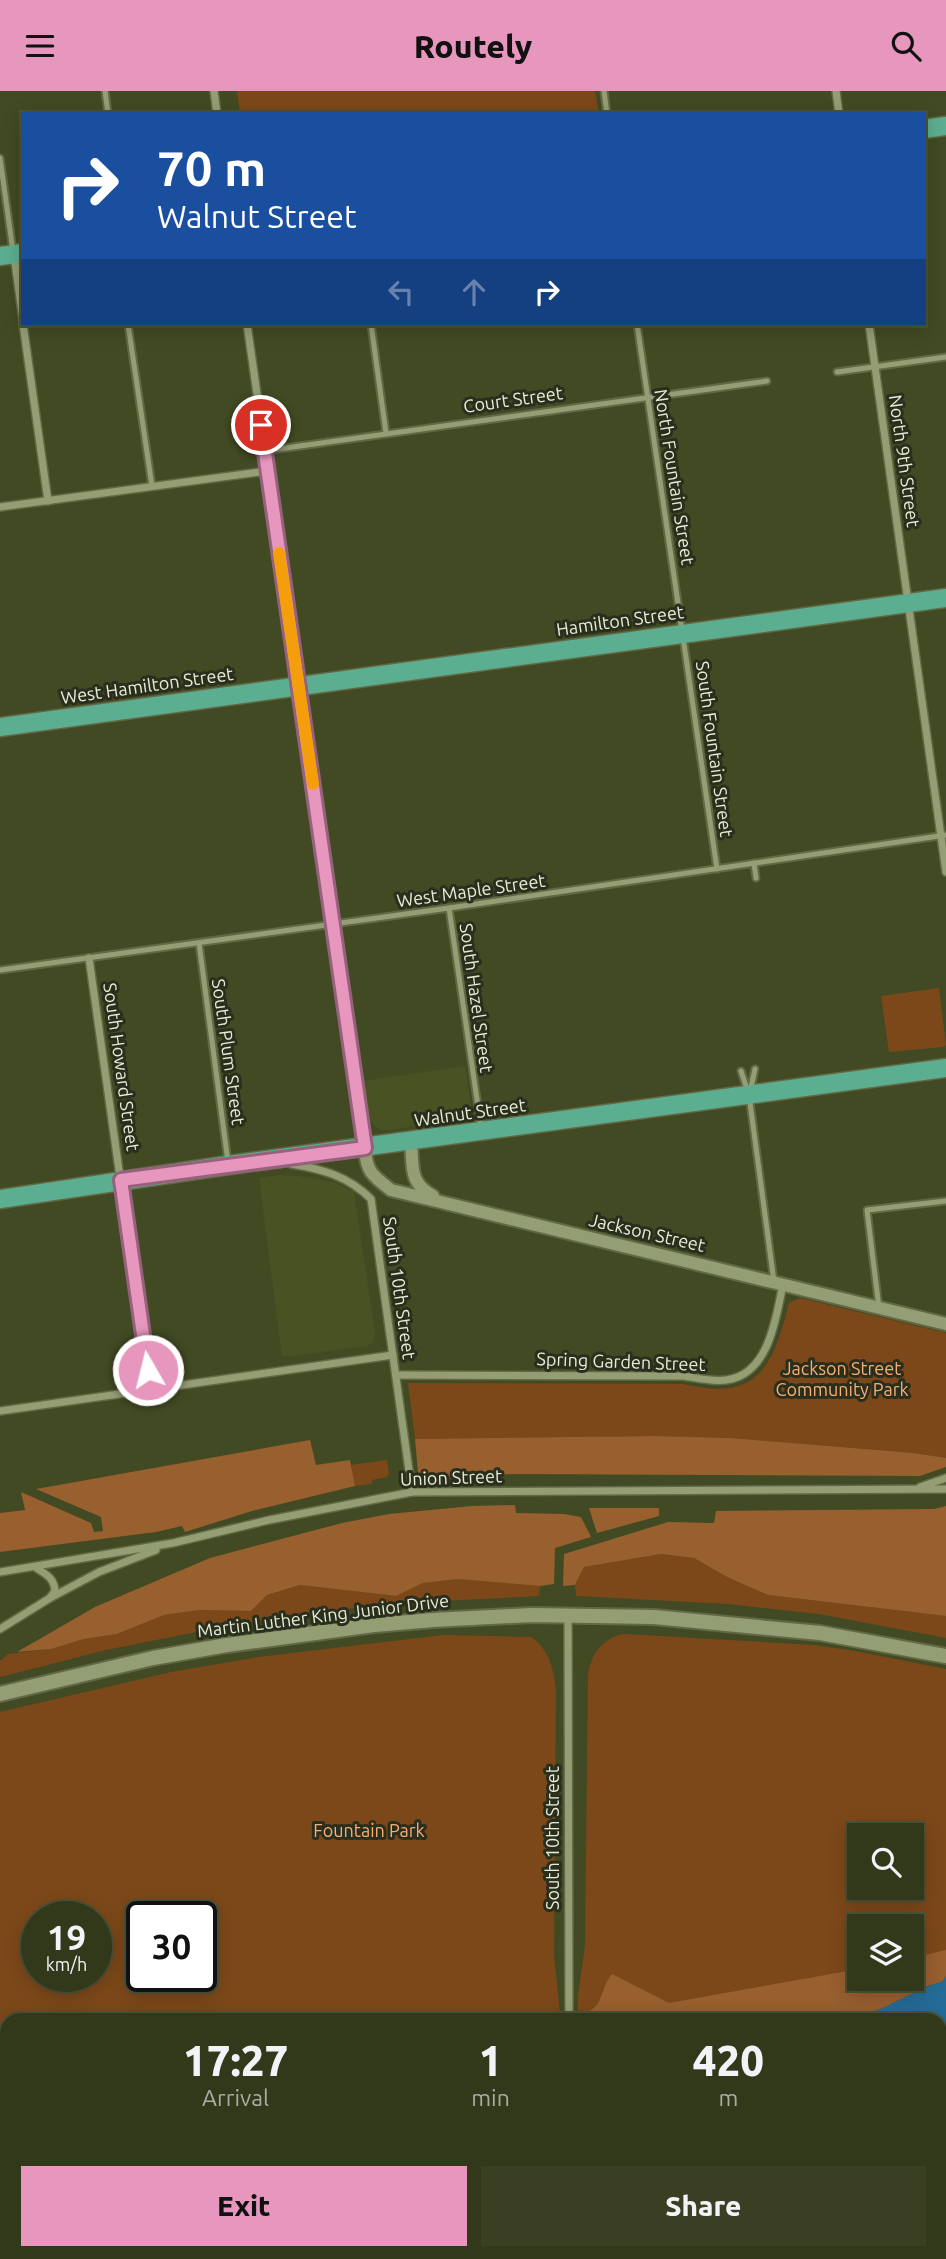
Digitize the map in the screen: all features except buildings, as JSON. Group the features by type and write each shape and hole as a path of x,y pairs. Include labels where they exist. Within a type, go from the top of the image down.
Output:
{"main road":[{"path":"926,129 946,126"},
{"name":"Hamilton Street","path":"299,686 946,598"},
{"name":"West Hamilton Street","path":"0,727 299,686"},
{"name":"Walnut Street","path":"0,1199 229,1165 946,1069"},
{"name":"Martin Luther King Junior Drive","path":"0,1694 153,1658 302,1635 433,1620 568,1614 654,1617 820,1633 946,1656"}],"street":[{"path":"214,91 217,112"},
{"path":"836,91 839,112"},
{"path":"12,254 21,310"},
{"path":"24,326 48,501"},
{"path":"247,326 367,1166 380,1194"},
{"name":"North 9th Street","path":"869,326 907,603 943,835 946,872"},
{"path":"0,507 267,471"},
{"name":"South Howard Street","path":"89,958 150,1389"},
{"path":"411,1142 416,1183 445,1203"},
{"name":"South 10th Street","path":"269,1160 317,1168 380,1194 393,1355 412,1492"},
{"name":"Jackson Street","path":"380,1194 445,1203 946,1324"},
{"name":"Spring Garden Street","path":"396,1375 683,1376 716,1381 730,1380 754,1366 767,1346 778,1283"},
{"path":"0,1411 393,1355"},
{"name":"Union Street","path":"910,1490 946,1478"},
{"name":"Union Street","path":"0,1572 173,1543 269,1520 412,1492 946,1489"},
{"path":"0,1629 99,1572 173,1543"},
{"path":"34,1567 54,1582 55,1591 50,1598"},
{"name":"South 10th Street","path":"568,1614 569,2013"}],"lane":[{"path":"105,91 108,112"},
{"path":"604,91 607,112"},
{"path":"0,158 12,254"},
{"path":"128,326 152,486"},
{"path":"371,326 386,433"},
{"name":"North Fountain Street","path":"637,326 683,634"},
{"path":"837,372 946,357"},
{"name":"Court Street","path":"264,451 767,381"},
{"name":"South Fountain Street","path":"683,634 718,869"},
{"name":"West Maple Street","path":"0,970 332,925 943,835"},
{"path":"754,863 756,878"},
{"name":"South Hazel Street","path":"449,908 482,1132"},
{"name":"South Plum Street","path":"199,943 229,1165"},
{"path":"749,1095 755,1069"},
{"path":"741,1071 749,1095 778,1283"},
{"path":"879,1308 867,1210 946,1201"}],"shaded area":[{"path":"465,1066 472,1112 469,1118 389,1130 380,1130 371,1122 364,1081"},
{"path":"279,1175 334,1182 354,1192 375,1333 373,1342 367,1346 282,1357 259,1178"},
{"path":"656,1436 731,1438 914,1453 946,1458 946,1467 920,1476 516,1474 421,1478 415,1439"},
{"path":"310,1440 316,1465 350,1460 355,1486 252,1511 185,1532 182,1526 156,1532 0,1552 0,1513 25,1510 21,1492 91,1523 94,1532 103,1531 101,1517 36,1489"},
{"path":"515,1505 516,1513 581,1517 591,1537 555,1548 554,1584 540,1586 458,1579 423,1583 396,1596 300,1585 267,1595 251,1611 199,1610 164,1615 117,1634 84,1639 51,1649 17,1652 95,1607 210,1558 342,1523 389,1514"},
{"path":"946,1506 946,1616 768,1595 727,1577 694,1558 661,1554 584,1567 575,1585 563,1586 564,1554 668,1522 714,1523 716,1511 934,1509"},
{"path":"589,1508 659,1508 659,1516 597,1533"},
{"path":"946,1950 946,1976 942,1982 924,1988 924,1955"},
{"path":"847,1971 847,1991 918,1991 867,2013 578,2013 587,2012 597,2005 612,1974 669,2003"}],"green space":[{"path":"237,91 595,91 599,112 240,112"},
{"path":"939,988 946,1045 889,1052 881,996"},
{"name":"Jackson Street Community Park","path":"800,1298 946,1333 946,1458 731,1438 656,1436 415,1439 408,1383 683,1384 729,1388 745,1383 758,1375 768,1362 776,1346 789,1303"},
{"path":"387,1460 387,1477 372,1480 372,1484 355,1486 351,1465"},
{"path":"661,1554 694,1558 727,1577 768,1595 946,1616 946,1638 819,1614 728,1604 576,1596 575,1585 584,1567"},
{"path":"458,1579 540,1586 539,1596 384,1604 242,1623 106,1650 0,1677 0,1661 8,1654 51,1649 84,1639 117,1634 164,1615 199,1610 251,1611 267,1595 300,1585 396,1596 423,1583"},
{"path":"623,1634 814,1645 946,1669 946,1969 924,1980 924,1914 847,1914 847,1991 902,1991 857,2013 578,2013 585,1946 588,1675 592,1660 603,1644"},
{"name":"Fountain Park","path":"443,1635 531,1637 547,1654 556,1692 554,1956 560,2013 0,2013 0,1712 171,1672 259,1657"}],"water":[{"path":"946,1976 946,2013 867,2013 918,1991 924,1991 928,1986 942,1982"}],"slow traffic":[{"path":"279,553 313,784"}],"route":[{"path":"148,1370 121,1180 365,1148 261,425"}]}
